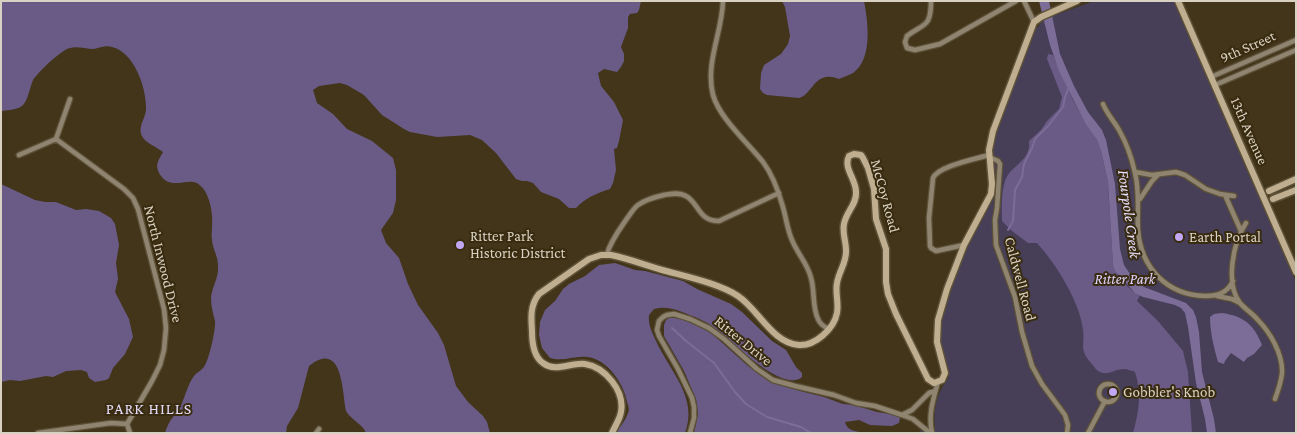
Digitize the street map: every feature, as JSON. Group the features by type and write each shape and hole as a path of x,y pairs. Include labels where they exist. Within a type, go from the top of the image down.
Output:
{"street":[{"path":"612,433 619,419 622,407 620,395 613,382 602,372 590,365 577,364 554,367 543,363 539,359 533,344 531,324 534,299 538,294 589,259 607,254 618,256 731,292 743,299 772,331 792,344 809,344 820,338 829,329 821,324 816,315 812,279 790,236 778,193 764,164 724,116 714,97 710,71 722,16 723,1"},
{"path":"931,1 929,20 924,26 907,36 908,48 914,50 940,44 1016,1"},
{"path":"1024,1 1036,20"},
{"name":"13th Avenue","path":"1178,1 1214,86 1270,201 1296,272"},
{"path":"931,433 930,416 935,391 938,382 944,378 945,373 937,342 938,320 947,289 964,245 991,194 990,140 1036,20 1074,2"},
{"name":"9th Street","path":"1211,77 1296,40"},
{"name":"9th Street","path":"1214,86 1296,50"},
{"path":"19,155 56,139 70,99"},
{"path":"1103,104 1123,137 1135,172 1138,189 1139,241 1143,254 1153,271 1162,281 1178,291 1191,295 1232,299 1253,314 1273,341 1280,356 1282,375 1275,399"},
{"name":"North Inwood Drive","path":"56,139 124,188 133,198 141,217 162,300 166,328 163,357 152,381 127,424"},
{"name":"McCoy Road","path":"829,329 838,312 837,284 846,254 844,223 856,197 856,189 847,162 849,156 856,154 861,155 863,158 872,184 876,219 886,249 886,282 891,300 926,376 932,382 938,382"},
{"path":"964,245 936,251 930,246 929,218 933,178 937,173 946,168 989,156"},
{"name":"Caldwell Road","path":"989,156 1000,164 995,227 996,245 1015,297 1022,332 1032,366 1042,384 1065,415 1068,425 1067,433"},
{"path":"1135,172 1147,175 1172,172 1181,173 1211,192 1234,196"},
{"path":"1138,202 1158,174"},
{"path":"1266,192 1296,179"},
{"path":"1270,201 1296,190"},
{"path":"607,254 614,238 635,208 641,203 654,198 681,194 689,198 705,217 719,221 778,193"},
{"path":"1225,195 1241,231"},
{"path":"1240,303 1233,281 1234,252 1238,238 1246,223"},
{"path":"1216,296 1228,289 1233,281"},
{"name":"Ritter Drive","path":"690,433 694,418 692,398 657,330 659,321 667,315 674,314 709,328 757,369 773,380 834,395 856,403 875,406 902,415 931,433"},
{"path":"1105,384 1111,384 1115,388 1116,394 1113,400 1105,401 1100,397 1099,391 1105,384"},
{"path":"902,415 912,410 929,393 935,391"},
{"path":"1088,433 1105,401"},
{"path":"38,433 111,423 127,424 130,433"}],"green space":[{"name":"Ritter Park","path":"1094,1 1174,1 1296,282 1296,433 919,433 920,431 935,427 934,417 937,400 949,375 940,341 939,325 967,244 990,204 995,191 992,148 994,137 1035,27 1038,27 1044,19"}],"shaded area":[{"path":"1,1 641,1 637,13 630,14 628,17 628,28 621,47 624,61 621,67 617,72 604,69 598,73 601,86 614,102 623,120 617,148 614,149 616,170 613,183 610,189 583,201 576,208 569,208 559,199 541,192 533,183 516,179 496,153 482,140 470,135 437,137 410,132 382,115 364,95 347,85 340,83 319,86 313,90 317,103 333,114 347,129 372,141 393,158 396,170 396,200 393,213 381,230 386,243 399,258 418,305 438,333 444,345 456,386 468,402 483,416 490,433 366,433 363,427 346,411 342,381 335,363 329,359 320,359 309,366 298,408 287,426 286,433 165,433 180,407 192,379 205,365 213,337 215,321 211,298 218,265 212,241 212,213 209,200 204,190 197,183 174,183 165,180 161,176 158,164 163,152 146,141 141,132 146,107 144,90 137,71 127,56 120,50 107,46 93,49 73,47 66,50 36,76 28,97 21,107 1,111"},
{"path":"782,1 864,1 868,29 864,59 859,67 853,73 839,79 825,77 819,80 804,96 799,98 763,93 760,89 761,73 764,65 781,54 788,44 790,36 785,7"},
{"path":"1039,1 1049,1 1060,54 1074,86 1088,112 1102,130 1106,140 1115,184 1120,249 1124,265 1130,274 1144,287 1186,303 1193,310 1196,317 1202,372 1216,433 1207,433 1196,383 1185,313 1175,305 1143,297 1135,293 1115,271 1113,265 1108,182 1101,151 1097,140 1086,125 1059,71 1050,45"},
{"path":"1048,54 1053,55 1072,98 1086,125 1097,140 1101,151 1108,182 1113,265 1115,270 1124,283 1140,295 1137,301 1158,321 1183,351 1188,372 1192,433 1133,433 1139,402 1135,372 1124,369 1102,373 1096,369 1085,354 1081,319 1072,296 1059,272 1037,243 1028,243 1002,221 1003,191 1008,175 1027,154 1029,141 1059,109 1062,97 1047,59"},
{"path":"1,184 35,200 56,202 76,210 99,211 111,218 115,224 119,245 116,263 118,279 115,292 129,319 133,337 125,354 106,380 95,382 89,378 87,372 81,370 66,371 53,377 46,376 20,381 10,380 1,382"},
{"path":"615,263 635,270 683,281 731,304 772,341 786,350 802,373 802,377 796,380 788,380 770,372 733,346 709,324 700,319 670,308 654,309 649,315 651,328 656,341 681,385 688,408 685,433 615,433 626,418 629,409 619,381 614,374 602,363 588,357 550,358 542,348 539,335 540,322 545,310 555,301 563,289 599,265"},
{"path":"1222,313 1236,316 1247,322 1259,338 1262,345 1244,362 1231,353 1224,364 1218,362 1211,334 1210,317 1214,314"},
{"path":"669,318 688,321 709,331 748,366 770,381 843,404 897,415 900,418 899,423 892,426 870,425 859,420 845,422 850,429 864,433 694,433 698,414 696,399 684,371 664,336 664,325"}],"waterway":[{"path":"1008,230 1013,221 1015,190 1022,177 1024,164 1035,139 1063,107 1069,87"},
{"path":"672,328 714,363 746,404 767,417 801,427 811,433"}],"place":[{"name":"Earth Portal","path":"1179,237"},
{"name":"Ritter Park Historic District","path":"460,245"},
{"name":"Gobbler's Knob","path":"1113,392"}],"district":[{"name":"PARK HILLS","path":"149,409"}],"water label":[{"name":"Fourpole Creek","path":"1129,214"}]}
